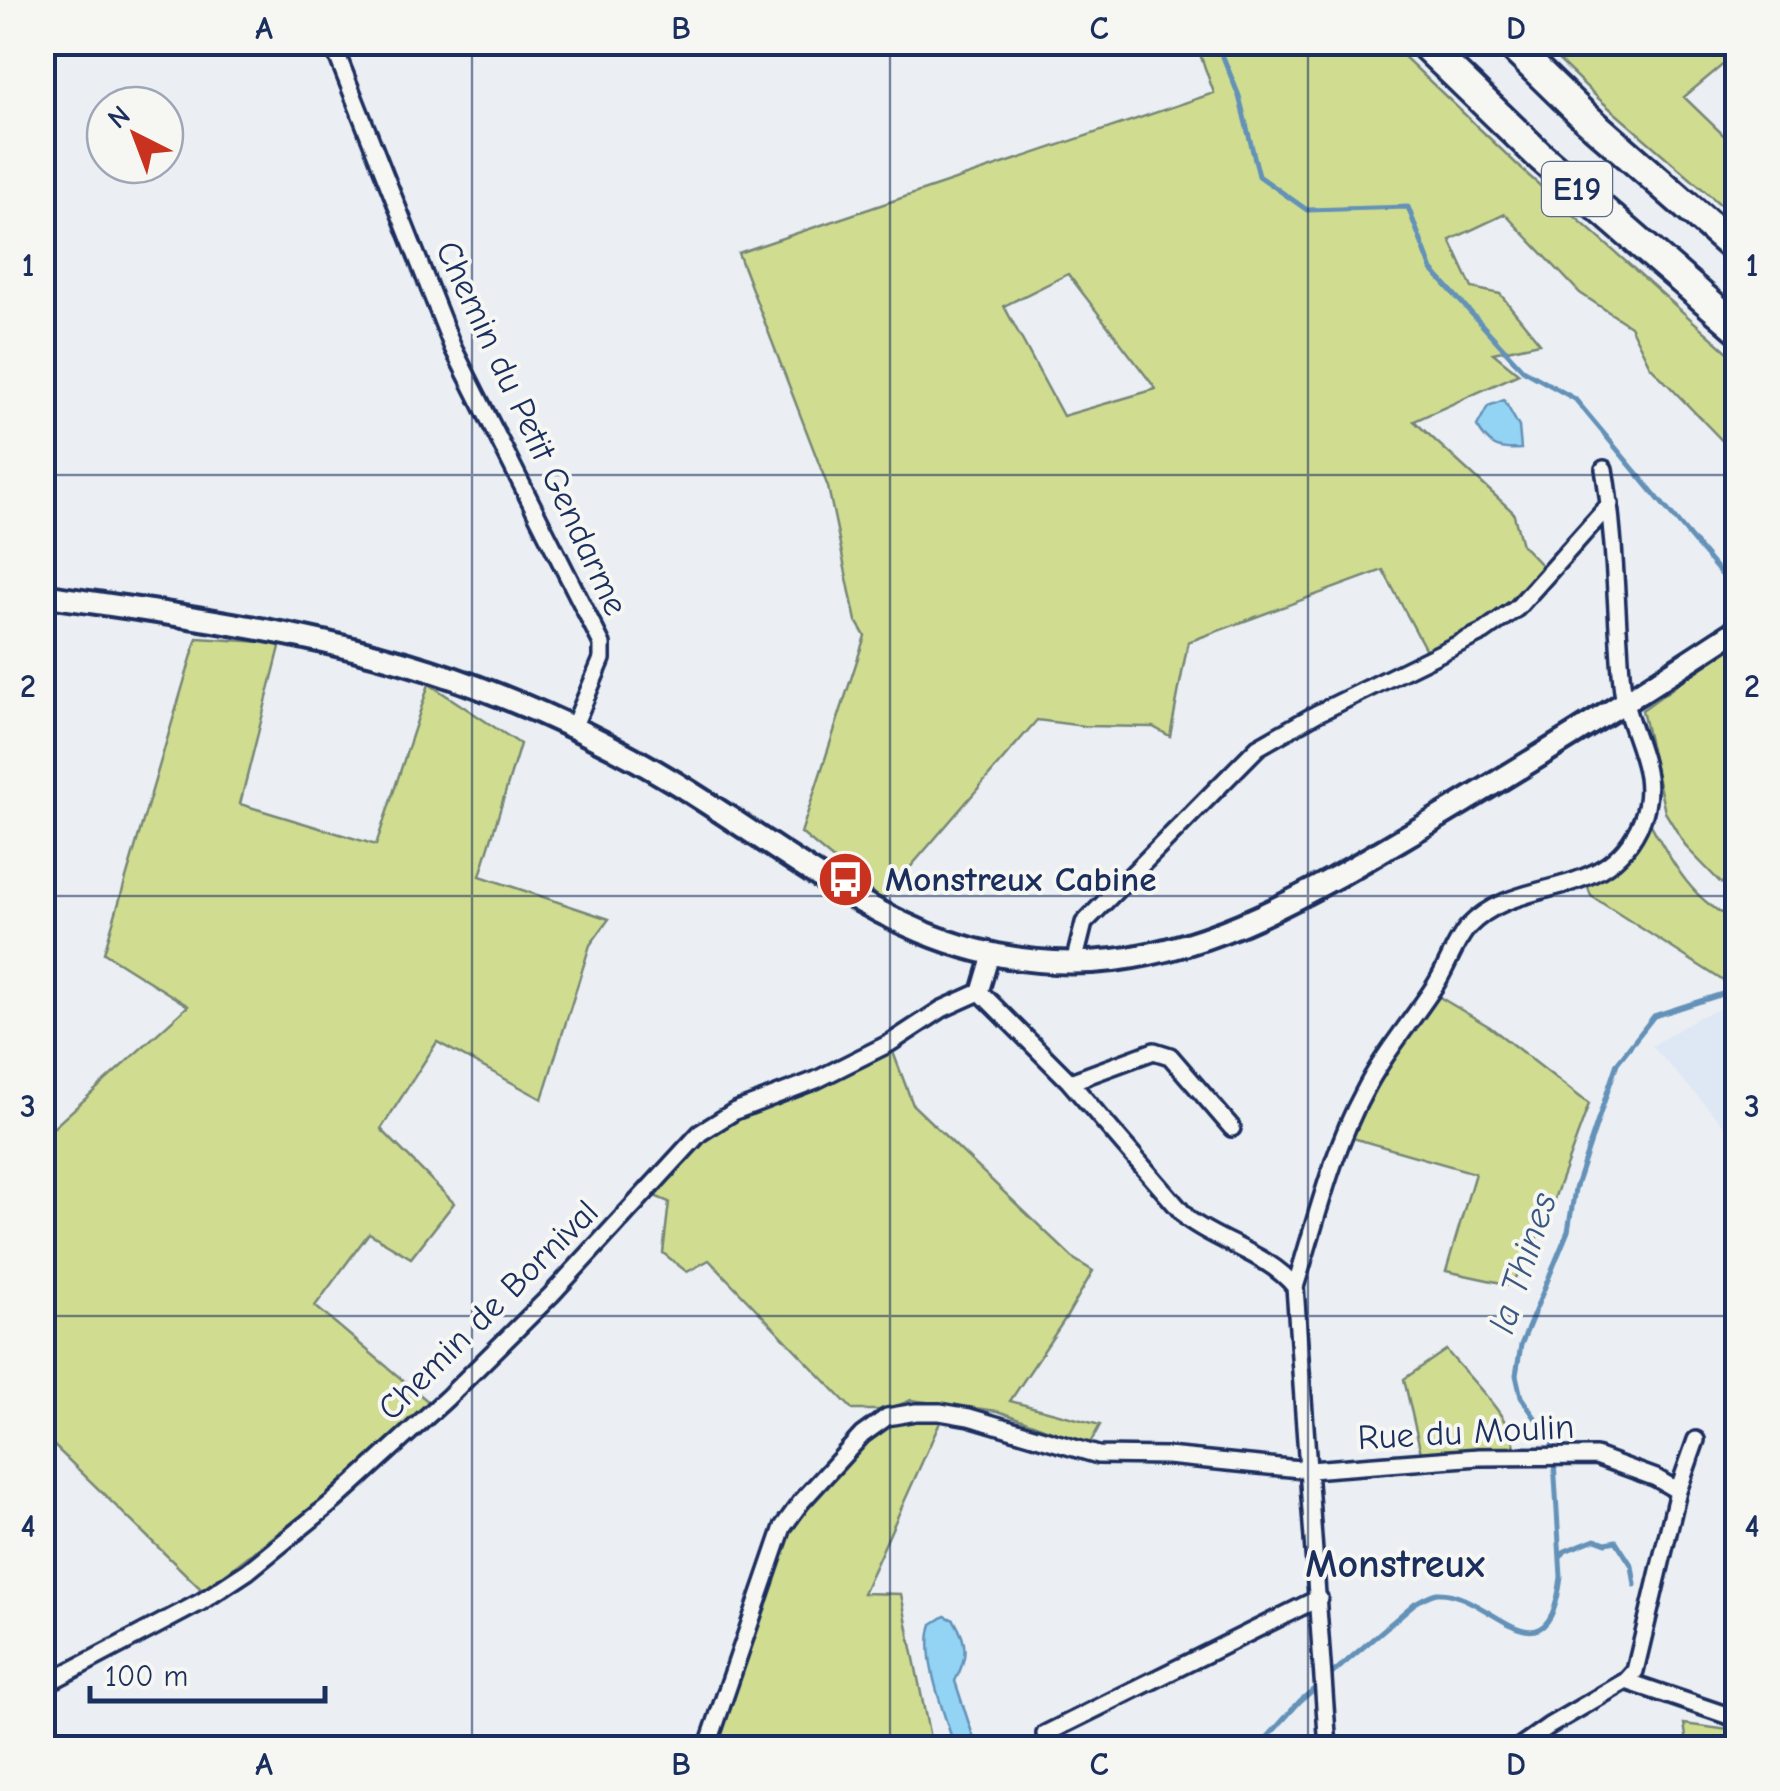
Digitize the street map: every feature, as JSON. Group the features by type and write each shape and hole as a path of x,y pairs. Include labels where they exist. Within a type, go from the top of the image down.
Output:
{"highway":[{"name":"E19","path":"1422,42 1541,157 1738,328"},
{"name":"E19","path":"1508,42 1583,115 1738,251"}],"main road":[{"path":"42,595 281,632 422,667 573,728 672,781 874,910 922,934 991,956 1074,963 1159,952 1208,938 1266,912 1376,854 1738,628"}],"street":[{"name":"Chemin du Petit Gendarme","path":"332,42 454,348 602,644 602,658 573,728"},
{"path":"1328,1748 1296,1287 1363,1092 1442,976 1466,930 1494,904 1562,888 1592,875 1614,860 1642,820 1650,792 1644,756 1625,702 1604,469"},
{"path":"1074,963 1084,923 1258,747 1483,632 1517,608 1610,504"},
{"path":"991,956 980,992 1070,1082 1188,1219 1212,1237 1282,1270 1296,1287"},
{"name":"Chemin de Bornival","path":"42,1686 201,1602 248,1571 311,1520 446,1398 551,1295 700,1132 736,1111 846,1065 890,1043 942,1009 980,992"},
{"path":"1070,1082 1154,1051 1170,1056 1232,1128"},
{"name":"Rue du Moulin","path":"706,1748 783,1528 801,1502 862,1435 887,1417 904,1412 940,1412 1003,1425 1098,1455 1184,1457 1310,1470 1479,1457 1596,1456 1678,1491"},
{"path":"1518,1748 1626,1681 1635,1671 1678,1491 1696,1440"},
{"path":"1052,1748 1045,1734 1319,1598"},
{"path":"1626,1681 1738,1719"}],"shaded area":[{"path":"1737,1002 1737,1140 1652,1046 1697,1018"}],"green space":[{"path":"1196,43 1390,43 1528,175 1737,360 1737,456 1650,366 1630,326 1580,293 1505,214 1450,240 1472,288 1500,294 1540,343 1493,353 1519,374 1414,421 1513,512 1522,545 1546,570 1491,618 1428,654 1383,570 1188,642 1170,736 1153,727 1084,726 1037,720 882,900 801,833 865,636 856,621 828,487 738,253 1214,93","holes":["1068,274 1156,389 1063,416 1004,306"]},
{"path":"1541,43 1737,43 1737,53 1684,97 1737,148 1737,219 1599,99"},
{"path":"197,638 281,643 240,804 376,845 429,684 520,744 480,876 609,919 590,945 542,1099 437,1042 381,1129 454,1203 411,1258 369,1233 315,1306 430,1403 338,1487 203,1591 42,1434 43,1137 188,1006 104,953"},
{"path":"1737,642 1737,892 1720,882 1687,848 1665,812 1642,710"},
{"path":"1649,821 1696,892 1708,904 1737,920 1737,979 1725,982 1591,896 1587,885 1621,865"},
{"path":"1436,995 1490,1027 1589,1104 1546,1221 1511,1285 1446,1271 1475,1173 1349,1137 1381,1079"},
{"path":"893,1052 913,1105 1074,1259 1093,1271 1010,1401 1100,1425 1089,1445 998,1411 911,1400 887,1410 853,1410 709,1260 687,1272 663,1253 669,1202 652,1195 709,1134 740,1115"},
{"path":"1446,1350 1497,1409 1515,1447 1421,1453 1404,1379"},
{"path":"942,1418 863,1593 901,1594 932,1748 710,1748 794,1516 874,1431 898,1419"},
{"path":"1684,1724 1737,1731 1737,1748 1688,1748"}],"water":[{"path":"1504,400 1519,427 1521,449 1495,446 1477,426 1488,406"},
{"path":"945,1616 954,1620 964,1643 964,1657 955,1681 977,1748 955,1748 936,1686 929,1638 932,1624"}],"waterway":[{"path":"1217,42 1239,96 1259,176 1307,210 1408,207 1432,270 1523,370 1575,399 1726,580"},
{"name":"la Thines","path":"1258,1748 1300,1701 1415,1603 1429,1596 1456,1596 1529,1631 1543,1627 1554,1610 1561,1577 1553,1444 1521,1397 1516,1375 1521,1345 1568,1231 1575,1189 1617,1063 1654,1016 1738,989"},
{"path":"1560,1558 1565,1551 1595,1539 1616,1541 1632,1566 1635,1585"}],"place":[{"name":"Monstreux Cabine","path":"846,879"}],"district":[{"name":"Monstreux","path":"1395,1564"}]}
